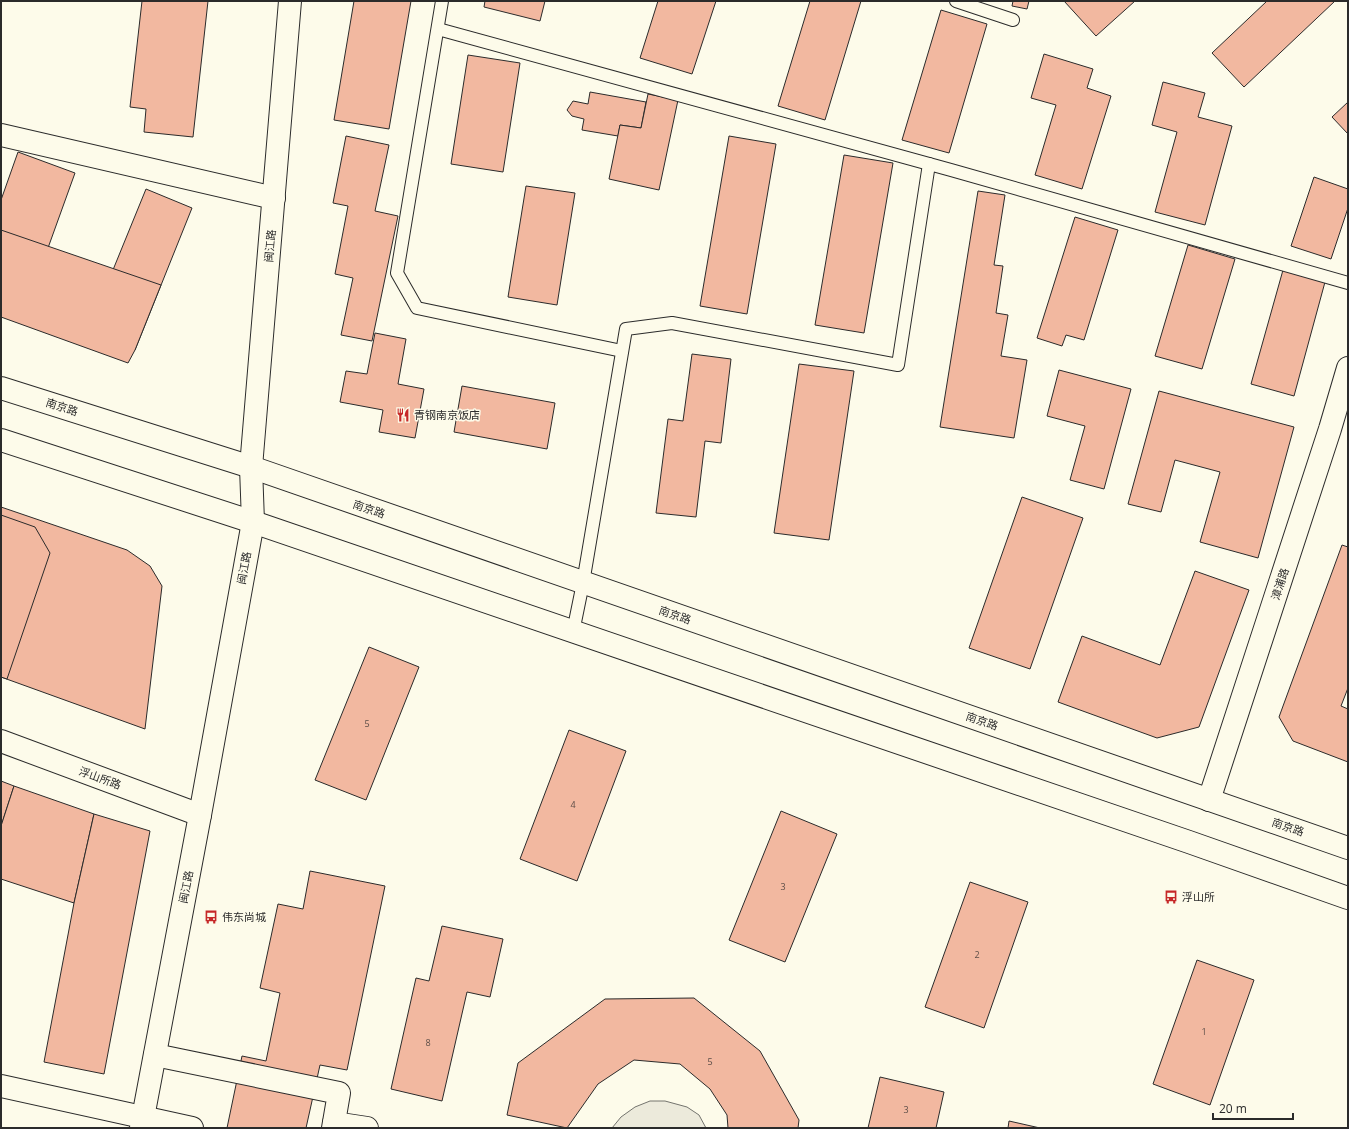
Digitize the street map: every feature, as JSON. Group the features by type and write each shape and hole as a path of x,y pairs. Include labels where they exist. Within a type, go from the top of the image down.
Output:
{"main road":[{"name":"闽江路","path":"142,1123 253,522 251,467 290,1"},
{"path":"1,135 274,198"},
{"name":"漳浦路","path":"1209,800 1348,368"},
{"name":"南京路","path":"1,388 251,467 1348,848"},
{"path":"1,440 253,522 1348,898"},
{"name":"浮山所路","path":"1,741 200,815"},
{"path":"154,1055 339,1093 333,1125 367,1128"},
{"path":"1,1086 142,1123 192,1128"}],"lane":[{"path":"442,1 397,273 417,308 622,351"},
{"path":"956,1 1013,20"},
{"path":"438,29 929,164 1348,283"},
{"path":"574,632 626,329 672,323 898,365 929,164"}],"shaded area":[{"path":"650,1101 665,1101 687,1107 699,1115 706,1128 612,1128 621,1117 635,1107"}],"building":[{"path":"142,1 208,1 193,137 144,132 146,109 130,107"},
{"path":"354,1 411,1 389,129 334,120"},
{"path":"485,1 545,1 540,21 484,7"},
{"path":"658,1 716,1 692,74 640,58"},
{"path":"810,1 861,1 825,120 778,106"},
{"path":"1013,1 1029,1 1027,9 1012,6"},
{"path":"1064,1 1135,1 1096,36"},
{"path":"1267,1 1335,1 1244,87 1212,53"},
{"path":"941,10 987,24 949,153 902,140"},
{"path":"1044,54 1093,69 1087,88 1111,96 1082,189 1035,175 1056,105 1031,98"},
{"path":"468,55 520,63 503,172 451,164"},
{"path":"1163,82 1205,93 1198,117 1232,126 1205,225 1155,212 1177,132 1152,125"},
{"path":"590,92 646,102 641,128 620,125 618,136 582,130 584,119 572,116 567,110 573,101 588,104"},
{"path":"648,94 678,100 659,190 609,179 620,125 641,128"},
{"path":"1348,102 1348,134 1332,117"},
{"path":"346,136 389,145 375,211 398,216 372,341 341,335 353,278 335,274 348,206 333,203"},
{"path":"729,136 776,144 747,314 700,306"},
{"path":"18,152 75,173 26,309 1,299 1,200"},
{"path":"844,155 893,163 864,333 815,325"},
{"path":"1314,177 1348,189 1348,208 1331,259 1291,246"},
{"path":"526,186 575,193 557,305 508,297"},
{"path":"146,189 192,208 135,350 67,322 84,279 106,287"},
{"path":"978,191 1005,195 994,265 1003,266 996,313 1008,315 1001,356 1027,360 1014,438 940,427"},
{"path":"1075,217 1118,230 1084,340 1066,335 1062,346 1037,338"},
{"path":"1,230 161,285 135,350 128,363 1,317"},
{"path":"1188,245 1235,259 1202,369 1155,356"},
{"path":"1283,270 1325,282 1294,396 1251,384"},
{"path":"375,333 406,339 398,384 424,389 415,438 379,432 383,410 340,402 346,371 367,374"},
{"path":"692,354 731,359 721,443 705,441 696,517 656,513 668,419 683,421"},
{"path":"799,364 854,371 829,540 774,533"},
{"path":"1059,370 1131,389 1104,489 1070,480 1085,426 1047,416"},
{"path":"462,386 555,403 547,449 454,432"},
{"path":"1159,391 1294,427 1258,558 1200,542 1220,472 1175,460 1161,512 1128,504"},
{"path":"1022,497 1083,518 1030,669 969,648"},
{"path":"1,507 127,550 150,566 162,586 145,729 1,677"},
{"path":"1,515 35,527 50,553 7,679 1,677"},
{"path":"1342,545 1348,547 1348,688 1341,706 1348,709 1348,762 1293,741 1279,717"},
{"path":"1195,571 1249,590 1199,727 1157,738 1058,702 1082,636 1160,665"},
{"path":"369,647 419,667 366,800 315,780"},
{"path":"569,730 626,751 577,881 520,859"},
{"path":"1,781 14,786 1,826"},
{"path":"14,786 94,814 74,903 1,879 1,826"},
{"path":"781,811 837,834 785,962 729,940"},
{"path":"94,814 150,831 104,1074 44,1062 74,903"},
{"path":"310,871 385,886 347,1070 320,1065 306,1128 227,1128 242,1056 266,1061 280,993 260,988 278,904 303,909"},
{"path":"970,882 1028,902 984,1028 925,1007"},
{"path":"442,926 503,939 490,997 467,992 442,1101 391,1089 416,978 429,981"},
{"path":"1197,960 1254,980 1210,1105 1153,1084"},
{"path":"694,998 760,1051 799,1120 798,1128 728,1128 727,1115 710,1089 680,1064 634,1060 598,1084 567,1128 507,1115 518,1063 605,999"},
{"path":"880,1077 944,1092 936,1128 868,1128"},
{"path":"1009,1121 1040,1128 1008,1128"}],"place":[{"name":"青钢南京饭店","path":"403,415"},
{"name":"浮山所","path":"1171,897"},
{"name":"伟东尚城","path":"211,917"}]}
